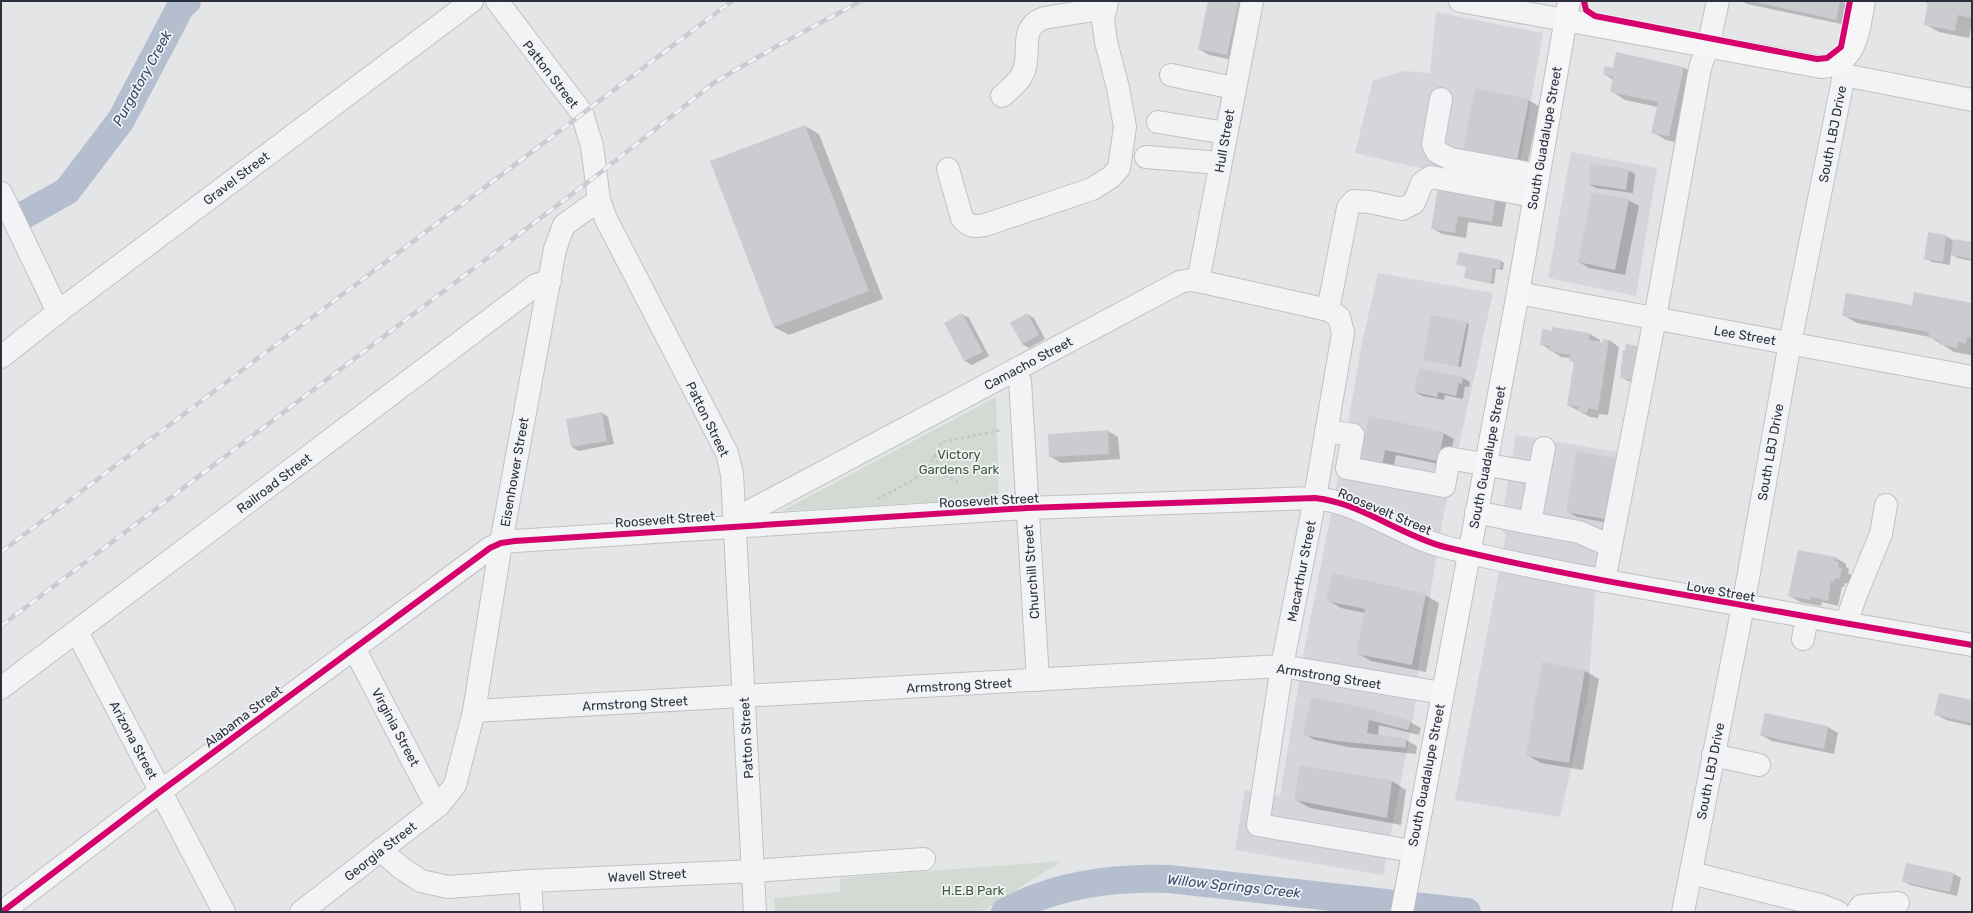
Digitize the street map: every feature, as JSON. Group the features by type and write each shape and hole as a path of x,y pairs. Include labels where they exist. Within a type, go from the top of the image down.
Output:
{"main road":[{"path":"1567,11 1707,46 1813,67 1830,66 1841,70 1853,48 1864,1"},
{"name":"South Guadalupe Street","path":"1402,912 1468,552 1518,293 1567,11"}],"street":[{"name":"Gravel Street","path":"1,357 58,312 472,1"},
{"name":"Patton Street","path":"497,1 582,113 592,146 599,200 606,219 726,453 732,474 756,912"},
{"name":"Hull Street","path":"1198,281 1252,1"},
{"path":"1460,1 1567,11"},
{"path":"1604,581 1655,318 1699,75 1718,1"},
{"path":"948,169 962,218 967,224 975,227 985,226 1092,189 1111,177 1119,168 1124,127 1118,88 1106,42 1103,20 1106,4 1036,21 1031,27 1027,38 1025,67 1020,80 1002,96"},
{"path":"1841,70 1972,100"},
{"name":"South LBJ Drive","path":"1683,912 1743,606 1841,70"},
{"path":"1171,75 1234,88"},
{"path":"1442,99 1433,144 1437,152 1450,159 1536,185"},
{"path":"1158,122 1226,134"},
{"path":"1146,157 1220,163"},
{"path":"1333,313 1348,208 1354,201 1370,202 1402,209 1414,204 1422,183 1431,177 1536,185"},
{"path":"1,193 58,312"},
{"name":"Eisenhower Street","path":"455,785 474,711 501,543 555,249 564,225 599,200"},
{"name":"Camacho Street","path":"735,525 760,506 1180,282 1190,280 1198,281 1333,313"},
{"name":"Railroad Street","path":"1,688 536,285 550,282"},
{"name":"Lee Street","path":"1518,293 1972,377"},
{"name":"Macarthur Street","path":"1333,313 1343,333 1315,498 1282,666 1258,825 1412,851"},
{"name":"Churchill Street","path":"1015,370 1020,381 1038,680"},
{"path":"1326,431 1353,436 1347,468 1444,486 1449,458 1539,474"},
{"path":"1530,523 1544,448"},
{"name":"Roosevelt Street","path":"501,543 735,525 1027,508 1315,498 1328,499 1353,506 1413,536 1468,552"},
{"path":"1846,623 1881,534 1886,506"},
{"path":"1476,512 1579,532 1611,546"},
{"name":"Alabama Street","path":"2,912 161,791 354,648 490,548 501,543"},
{"name":"Love Street","path":"1468,552 1604,581 1972,645"},
{"path":"1803,639 1807,616"},
{"name":"Arizona Street","path":"77,632 224,912"},
{"name":"Virginia Street","path":"354,648 430,794 439,806"},
{"name":"Armstrong Street","path":"474,711 1282,666 1442,693"},
{"path":"1713,755 1759,765"},
{"name":"Georgia Street","path":"301,912 439,806 455,785"},
{"name":"Wavell Street","path":"381,850 400,867 421,881 448,887 530,881 754,871 924,859"},
{"path":"1691,873 1820,905 1838,912"},
{"path":"530,881 532,912"},
{"path":"1857,912 1861,906 1898,902"}],"path":[{"path":"877,517 877,501 879,497 893,492 913,480 927,469 942,442 1002,430"},
{"path":"934,455 942,474 958,482"}],"shaded area":[{"path":"1436,12 1543,33 1516,187 1355,153 1373,80 1404,71 1430,73"},
{"path":"1571,152 1657,168 1636,296 1548,278"},
{"path":"1378,273 1493,293 1442,522 1417,675 1415,707 1383,875 1235,850 1245,790 1280,796 1304,651 1338,479 1362,343"},
{"path":"1516,435 1623,453 1595,596 1588,694 1560,817 1455,800 1506,535 1500,528"}],"green space":[{"name":"Victory Gardens Park","path":"996,397 999,498 782,511"},
{"name":"H.E.B Park","path":"1062,861 981,912 775,912 774,898 840,892 840,878"}],"building":[{"path":"1208,1 1239,1 1227,55 1198,49"},
{"path":"1751,1 1840,1 1836,20"},
{"path":"1928,1 1972,1 1972,18 1958,15 1955,31 1924,25"},
{"path":"1616,52 1684,67 1669,136 1651,133 1658,102 1610,92 1613,77 1603,75 1605,66 1613,68"},
{"path":"1475,88 1529,99 1517,161 1463,151"},
{"path":"805,125 869,291 774,327 710,161"},
{"path":"1591,164 1629,169 1626,190 1588,184"},
{"path":"1438,186 1496,196 1492,222 1458,216 1455,233 1431,229"},
{"path":"1592,192 1629,199 1615,270 1578,262"},
{"path":"1928,232 1946,235 1943,262 1924,259"},
{"path":"1953,239 1972,242 1972,259 1951,255"},
{"path":"1459,252 1501,260 1500,269 1493,268 1491,283 1464,278 1466,266 1456,265"},
{"path":"1914,292 1972,303 1972,338 1967,337 1966,344 1958,342 1957,348 1939,344 1939,340 1928,338 1929,332 1842,316 1846,293 1912,305"},
{"path":"962,313 983,352 964,361 944,323"},
{"path":"1027,313 1039,335 1022,344 1010,323"},
{"path":"1431,315 1467,322 1458,366 1423,360"},
{"path":"1552,327 1590,333 1589,340 1603,342 1603,339 1609,340 1598,410 1588,408 1587,413 1578,411 1579,407 1567,405 1574,361 1569,361 1570,355 1549,351 1550,346 1540,345 1542,329 1552,331"},
{"path":"1626,344 1638,346 1637,352 1640,352 1636,380 1620,378 1623,350 1625,351"},
{"path":"1419,368 1463,377 1462,384 1459,383 1456,396 1438,392 1437,397 1414,392"},
{"path":"602,412 607,441 571,447 566,419"},
{"path":"1369,416 1444,432 1438,461 1385,450 1381,470 1359,466"},
{"path":"1108,430 1109,454 1049,457 1048,434"},
{"path":"1577,451 1619,459 1609,520 1566,512"},
{"path":"1798,550 1836,557 1835,561 1839,562 1838,567 1842,568 1840,579 1835,578 1834,582 1831,581 1828,601 1811,597 1811,600 1788,596"},
{"path":"1332,573 1426,594 1412,665 1356,654 1365,609 1326,601"},
{"path":"1542,662 1585,670 1569,763 1526,756"},
{"path":"1939,693 1972,700 1972,723 1934,715"},
{"path":"1311,697 1362,707 1411,721 1408,730 1369,720 1367,733 1406,739 1406,748 1337,741 1303,735"},
{"path":"1765,713 1828,726 1824,749 1760,735"},
{"path":"1300,766 1392,780 1387,818 1294,800"},
{"path":"1906,863 1954,873 1950,892 1902,882"}],"waterway":[{"name":"Purgatory Creek","path":"24,215 67,191 121,120 181,6 187,1"},
{"name":"Willow Springs Creek","path":"1005,912 1024,902 1064,889 1085,884 1126,879 1169,879 1467,912"}],"railway":[{"path":"1,552 732,1"},
{"path":"1,626 596,176 715,82 779,45 861,1"}],"cycle path":[{"path":"1584,1 1586,10 1595,16 1817,59 1827,58 1841,47 1850,1"},
{"path":"2,912 161,791 490,548 501,543 515,541 1027,508 1315,498 1349,506 1428,542 1506,561 1629,585 1972,645"}]}
